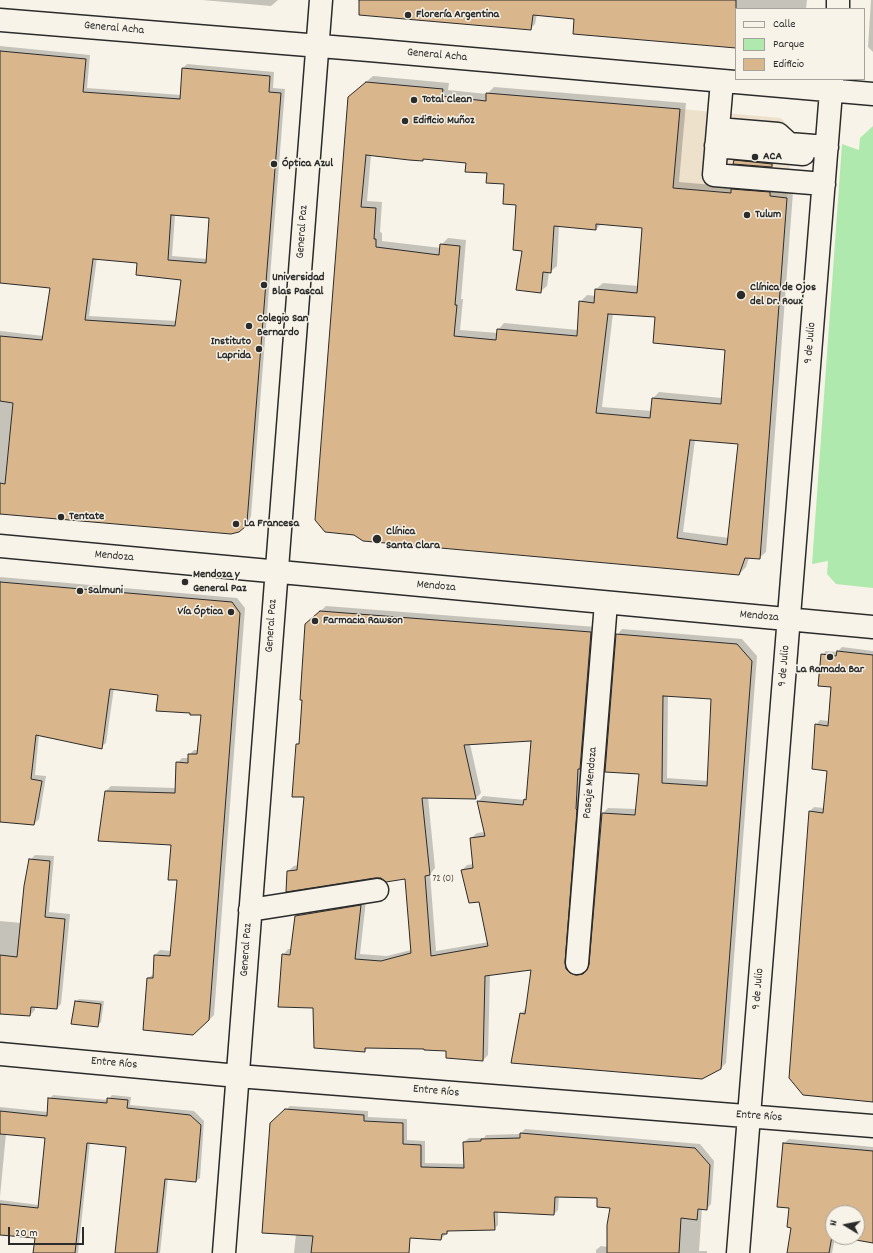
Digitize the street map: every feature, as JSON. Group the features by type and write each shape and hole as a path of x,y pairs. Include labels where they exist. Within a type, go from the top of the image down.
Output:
{"street":[{"name":"General Paz","path":"224,1253 321,0"},
{"name":"General Acha","path":"0,20 722,81 832,85 873,94"},
{"path":"722,81 714,175 824,184"},
{"name":"9 de Julio","path":"738,1253 832,85"},
{"path":"716,145 778,134 789,144 826,152"},
{"path":"716,145 788,153 826,152"},
{"name":"Mendoza","path":"0,546 873,627"},
{"name":"Pasaje Mendoza","path":"576,963 606,603"},
{"path":"250,910 377,890"},
{"name":"Entre Ríos","path":"0,1054 238,1076 873,1126"}],"shaded area":[{"path":"680,109 781,118 792,130 787,198 619,183"}],"green space":[{"path":"873,126 873,588 836,584 827,574 828,561 812,564 842,144 859,150 860,138"}],"building":[{"path":"359,0 736,0 735,48 573,34 574,19 533,15 531,30 359,15"},
{"path":"0,51 86,59 83,92 180,99 182,68 270,76 269,92 281,93 247,522 245,527 239,532 231,534 0,514 0,483 5,484 13,403 0,401 0,336 42,340 50,288 0,283","holes":["171,215 209,218 206,263 168,260","93,259 137,263 136,275 181,280 175,326 85,320"]},
{"path":"366,82 443,89 442,96 486,101 486,93 680,109 673,188 731,193 731,189 770,192 770,196 787,198 760,559 745,558 739,575 363,541 354,535 325,532 315,520 348,97","holes":["366,155 409,160 423,161 423,159 466,163 465,172 487,173 486,183 504,184 503,204 516,205 513,250 522,251 516,290 541,293 543,272 551,273 554,226 596,230 596,224 642,228 637,293 595,289 594,303 579,301 577,336 497,329 496,340 454,336 460,246 440,244 439,255 376,247 376,239 374,239 376,208 361,207","608,314 655,317 653,343 725,350 721,404 652,398 650,418 596,413","690,440 738,444 727,545 677,538"]},
{"path":"734,160 772,164 772,167 733,164"},
{"path":"0,582 232,602 240,613 209,1020 193,1035 143,1030 147,978 153,978 154,955 170,956 177,880 168,880 171,845 98,841 105,791 175,793 176,762 188,763 188,754 197,754 201,715 156,711 158,695 110,689 102,749 36,735 31,779 42,781 34,825 0,822"},
{"path":"320,611 591,632 580,769 578,769 577,810 565,962 566,969 570,973 576,975 583,974 587,970 589,964 602,813 635,815 639,774 605,772 616,634 737,644 752,661 721,1069 702,1079 511,1063 520,1013 525,1014 531,970 485,976 483,1061 446,1058 446,1051 424,1049 365,1048 365,1052 314,1048 313,1008 278,1007 282,954 290,955 295,916 361,905 355,959 381,961 411,953 405,879 386,882 381,878 375,878 286,892 287,871 297,870 304,797 292,797 296,744 299,744 305,624","holes":["663,696 711,699 707,786 662,783","531,741 526,800 524,799 523,805 477,801 485,836 470,838 473,868 461,870 469,903 479,902 488,946 431,956 425,876 430,875 422,798 476,799 464,745"]},
{"path":"837,651 873,655 873,1102 803,1095 789,1078 809,811 823,813 827,771 812,769 815,724 828,726 831,687 818,686 821,654 836,656"},
{"path":"29,859 50,861 45,917 65,919 57,1009 31,1007 30,1016 0,1014 0,955 17,957 24,886"},
{"path":"75,1001 101,1004 98,1027 71,1024"},
{"path":"48,1098 107,1103 107,1098 128,1100 127,1108 190,1115 201,1125 196,1182 165,1179 157,1253 115,1253 126,1147 87,1143 75,1253 33,1253 35,1238 0,1235 0,1204 38,1208 45,1138 0,1134 0,1111 47,1116"},
{"path":"285,1109 364,1115 364,1121 403,1123 403,1144 421,1145 421,1167 464,1168 463,1142 481,1141 481,1139 520,1138 520,1133 695,1148 710,1165 707,1210 698,1209 697,1220 681,1218 679,1253 607,1253 607,1225 610,1208 597,1207 597,1198 555,1197 554,1215 494,1212 495,1230 447,1231 447,1234 442,1234 441,1240 410,1238 409,1253 311,1253 313,1236 262,1233 270,1123"},
{"path":"783,1143 873,1151 873,1243 865,1242 865,1205 825,1205 825,1245 830,1245 829,1253 787,1253 791,1228 787,1227 789,1208 777,1207"}],"place":[{"name":"Florería Argentina","path":"408,15"},
{"name":"Total Clean","path":"414,100"},
{"name":"Edificio Muñoz","path":"405,121"},
{"name":"ACA","path":"755,157"},
{"name":"Óptica Azul","path":"274,164"},
{"name":"Tulum","path":"747,215"},
{"name":"Universidad Blas Pascal","path":"264,285"},
{"name":"Clínica de Ojos del Dr. Roux","path":"741,295"},
{"name":"Colegio San Bernardo","path":"249,326"},
{"name":"Instituto Laprida","path":"259,349"},
{"name":"Tentate","path":"61,517"},
{"name":"La Francesa","path":"236,524"},
{"name":"Clínica Santa Clara","path":"377,539"},
{"name":"Mendoza y General Paz","path":"185,582"},
{"name":"Salmuni","path":"80,591"},
{"name":"Vía Óptica","path":"231,612"},
{"name":"Farmacia Rawson","path":"315,621"},
{"name":"La Ramada Bar","path":"830,657"}]}
